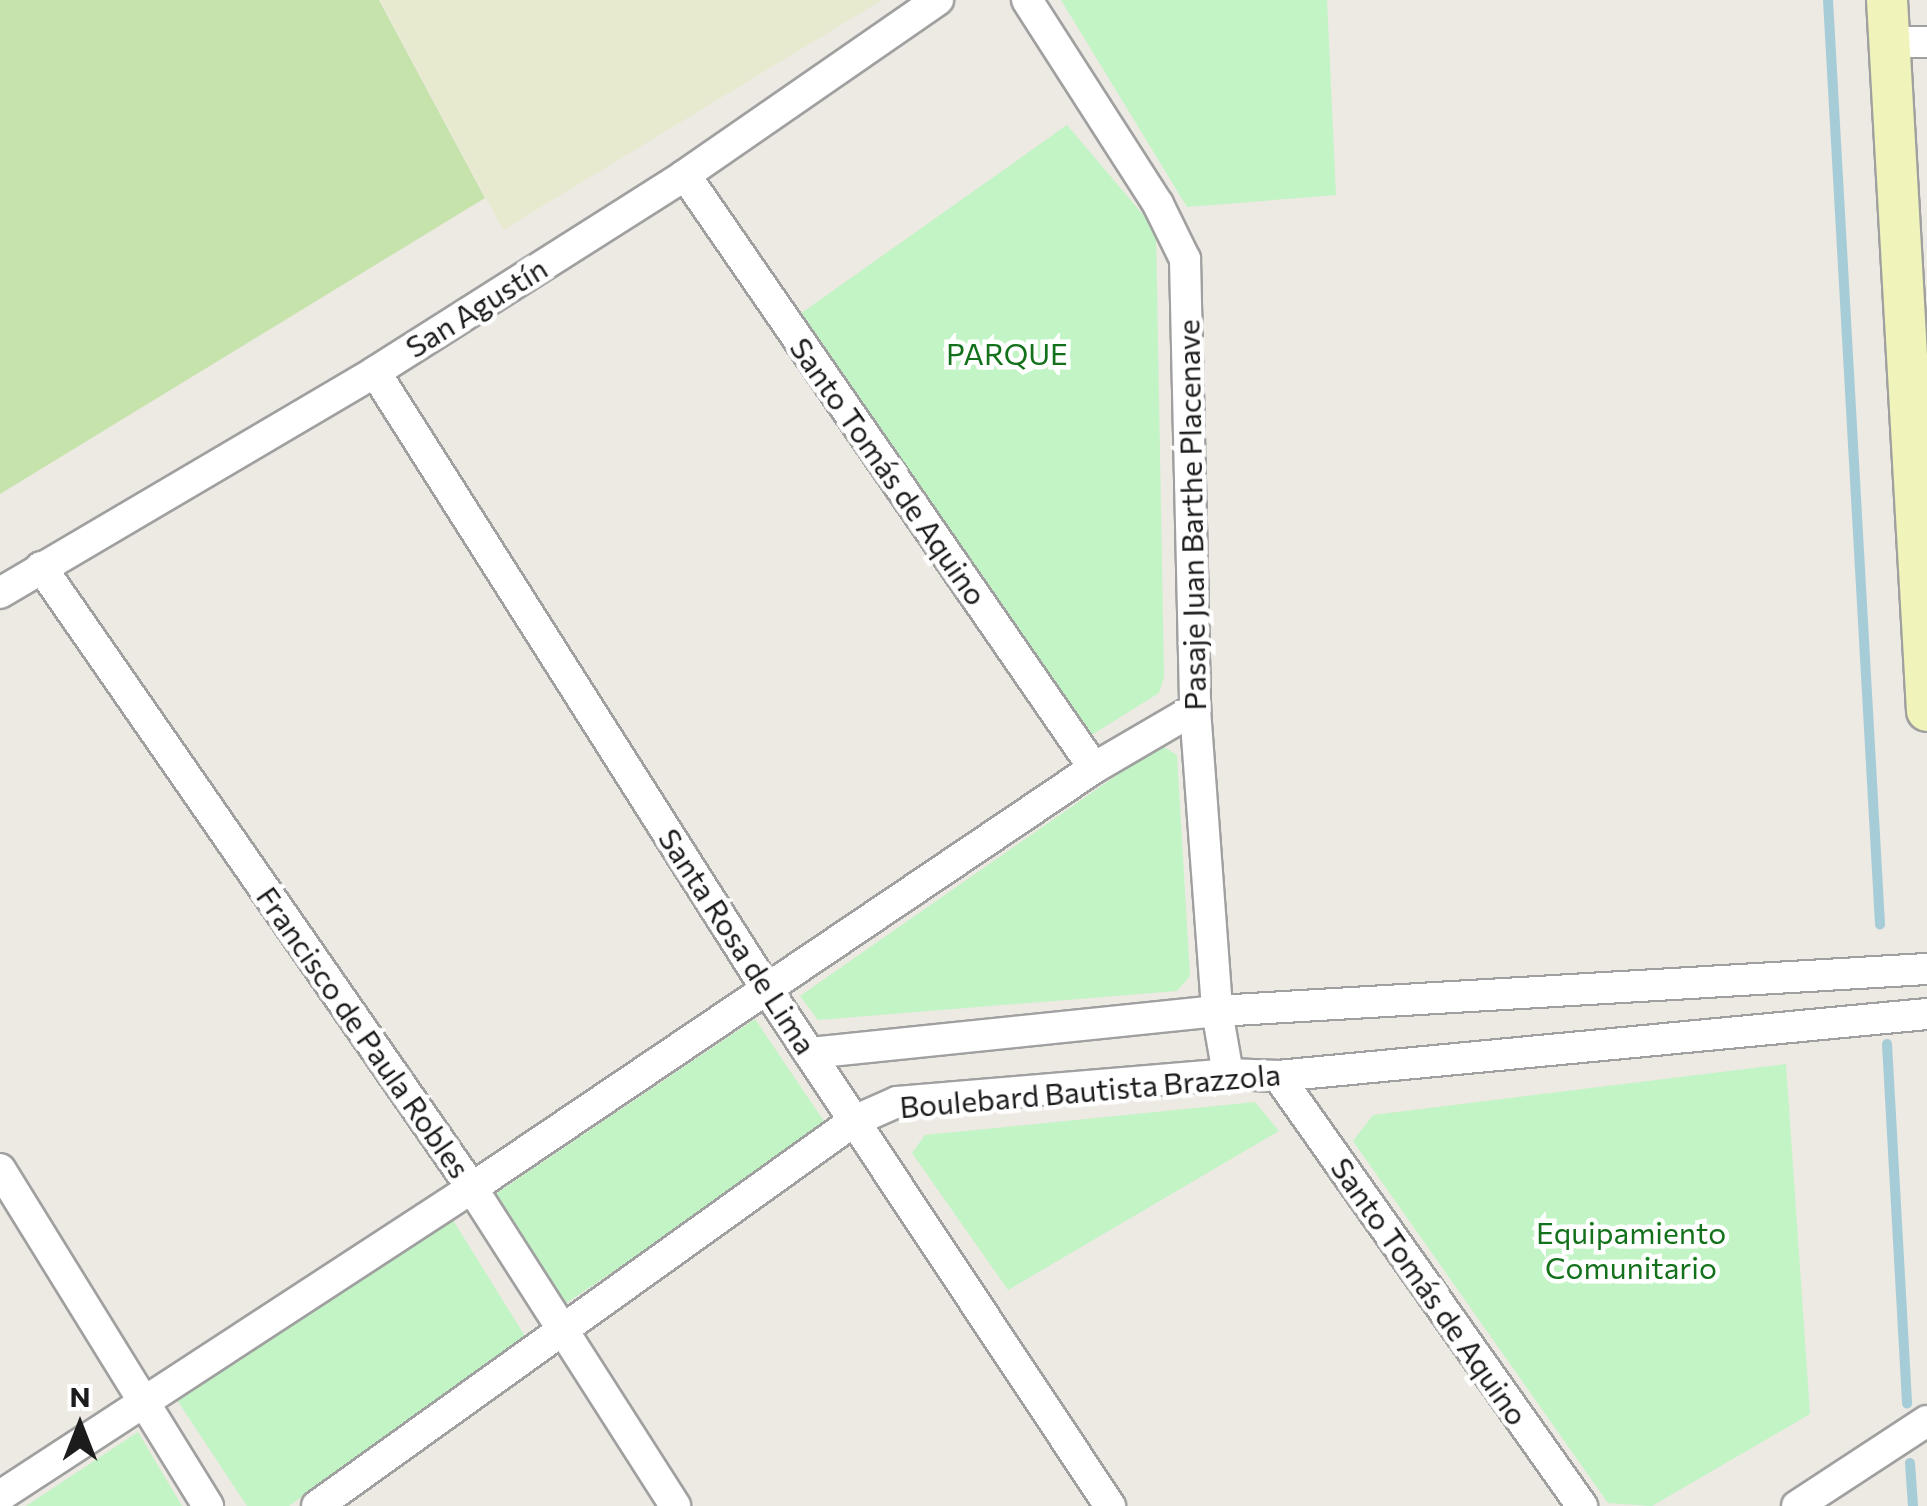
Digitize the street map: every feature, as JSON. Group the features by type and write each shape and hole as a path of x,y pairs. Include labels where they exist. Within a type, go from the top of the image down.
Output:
{"main road":[{"path":"1886,0 1908,42 1927,711"}],"street":[{"name":"San Agustín","path":"0,594 374,372 684,174 938,0"},
{"name":"Pasaje Juan Barthe Placenave","path":"1027,0 1158,204 1185,259 1195,709 1217,1011 1228,1074"},
{"name":"Santo Tomás de Aquino","path":"684,174 1094,768"},
{"name":"Santa Rosa de Lima","path":"374,372 766,988 1110,1506"},
{"name":"Francisco de Paula Robles","path":"42,567 472,1188 675,1506"},
{"path":"0,1496 472,1188 1094,768 1195,709"},
{"name":"Boulebard Bautista Brazzola","path":"811,1053 1217,1011 1927,970"},
{"name":"Boulebard Bautista Brazzola","path":"318,1506 562,1327 854,1121 897,1102 1228,1074 1278,1076 1927,1014"},
{"name":"Santo Tomás de Aquino","path":"1278,1076 1582,1506"},
{"path":"0,1169 208,1506"},
{"path":"1797,1506 1927,1421"}],"green space":[{"path":"0,0 379,0 485,198 0,494"},
{"path":"380,0 882,0 503,230"},
{"path":"1061,0 1327,0 1336,195 1187,207"},
{"name":"PARQUE","path":"1067,125 1156,230 1164,677 1159,693 1090,736 1076,731 800,314"},
{"path":"1160,745 1177,755 1190,976 1177,991 818,1020 800,996"},
{"path":"755,1019 828,1127 567,1303 494,1195"},
{"name":"Equipamiento Comunitario","path":"1786,1064 1810,1414 1652,1506 1608,1503 1353,1141 1373,1115"},
{"path":"1255,1102 1279,1131 1008,1290 912,1153 925,1135"},
{"path":"451,1217 525,1336 289,1506 247,1506 175,1397"},
{"path":"138,1432 182,1506 26,1506"}],"waterway":[{"path":"1828,0 1880,925"},
{"path":"1887,1044 1907,1403"},
{"path":"1910,1463 1913,1506"}]}
